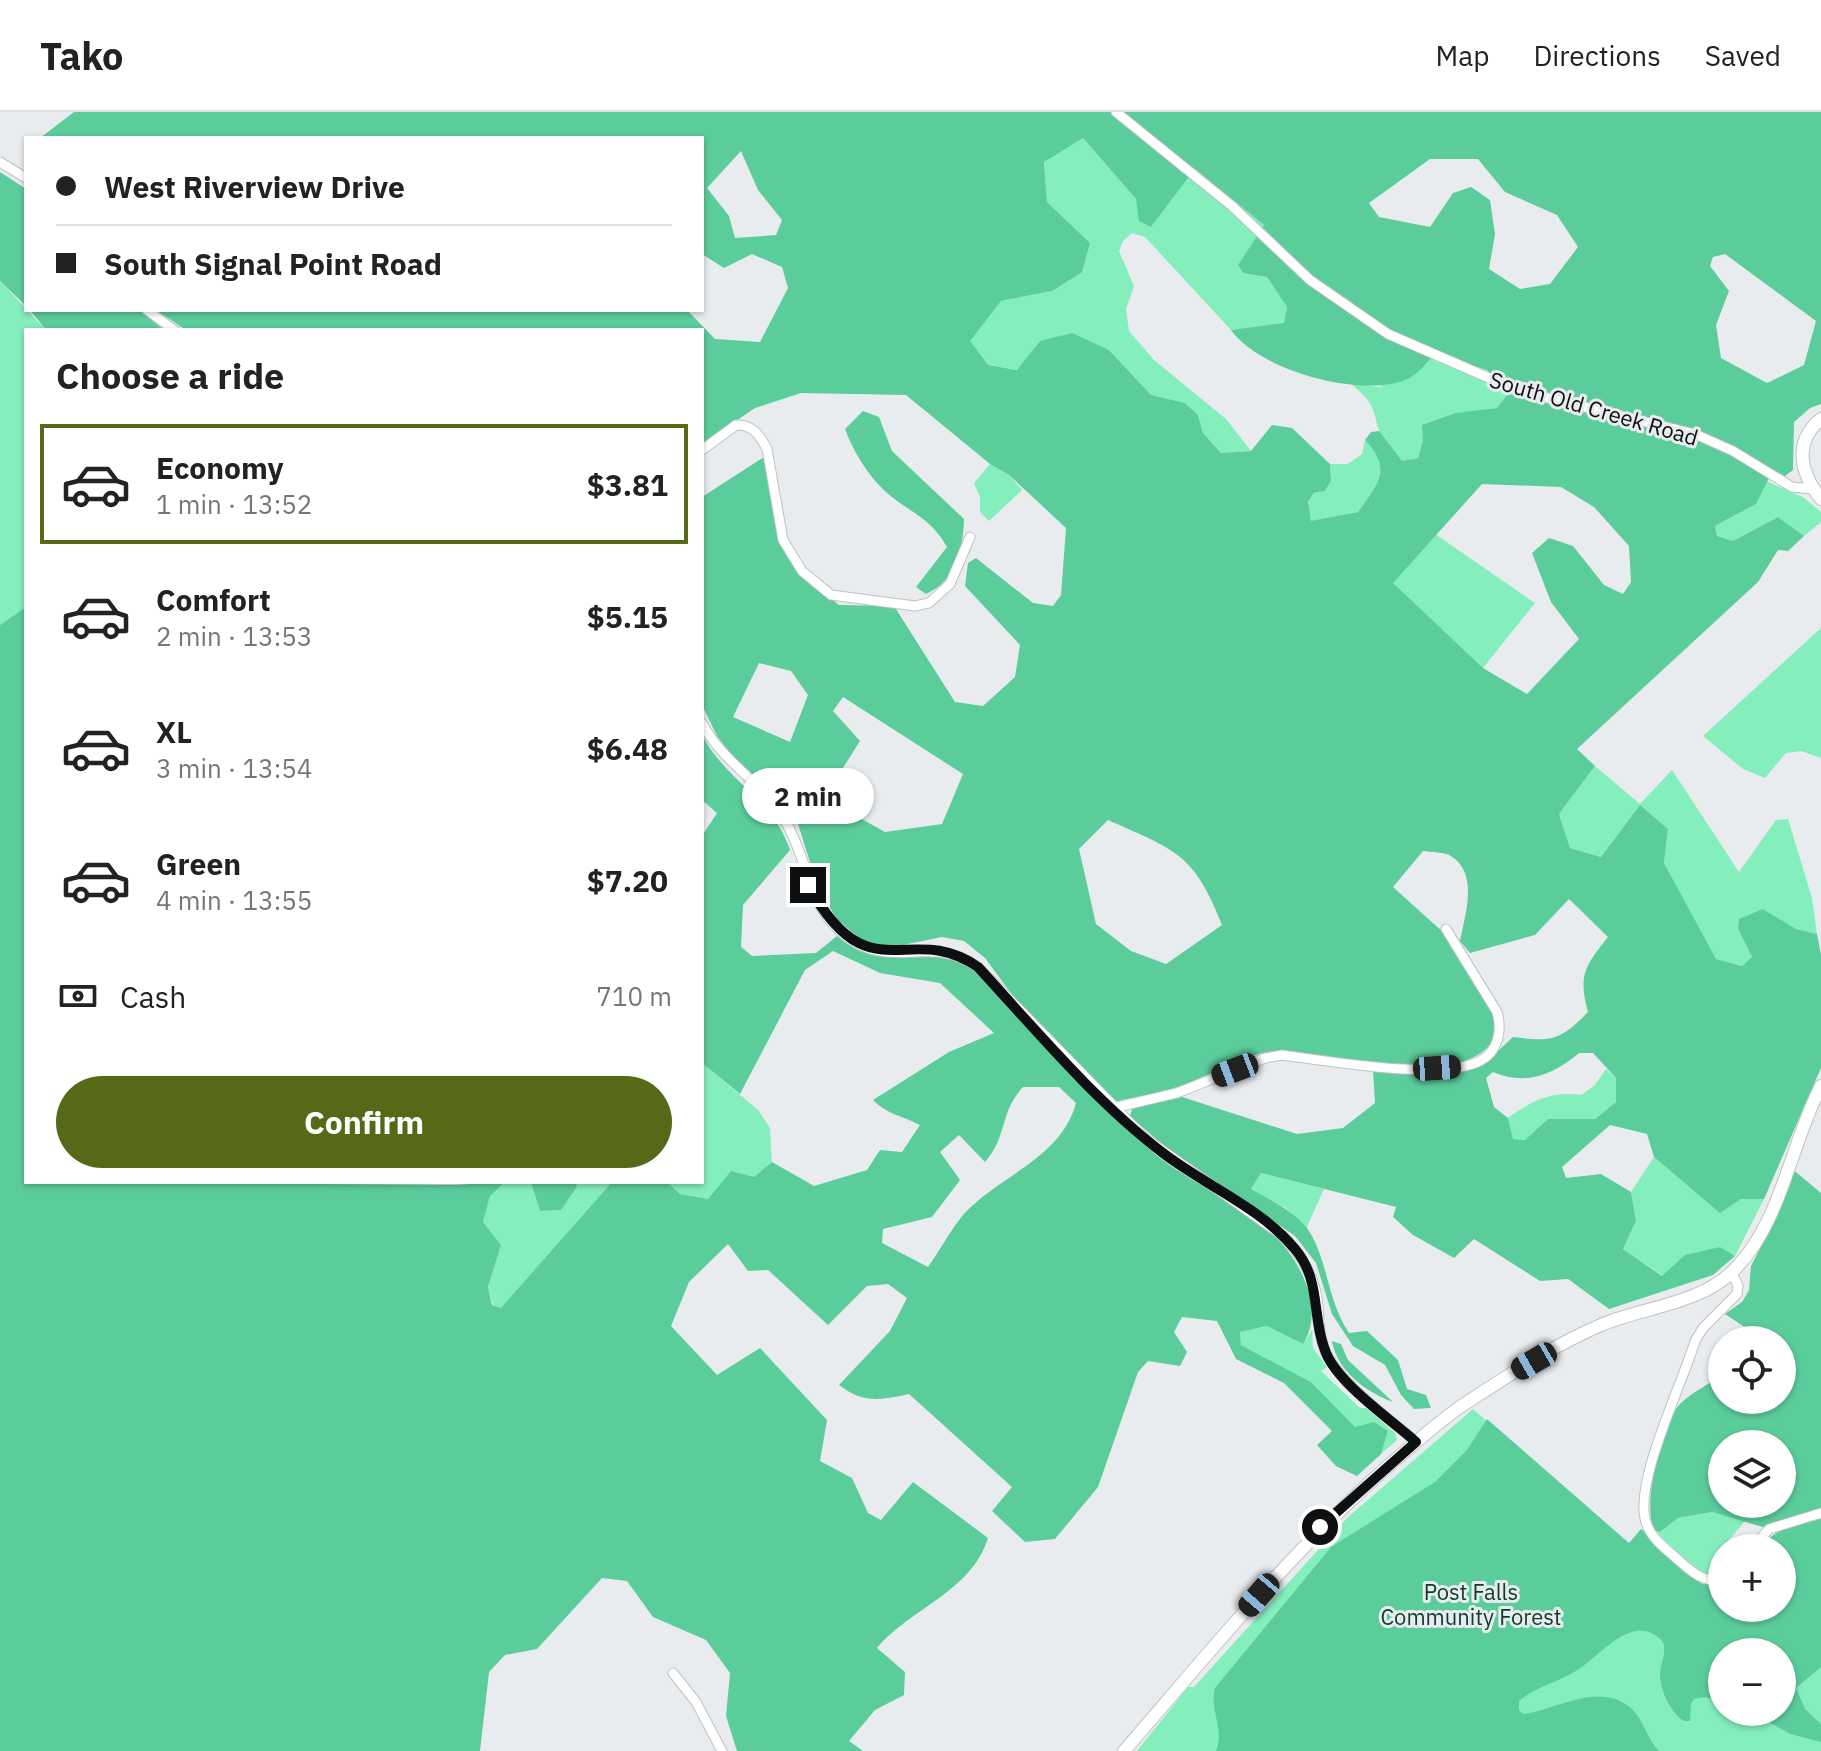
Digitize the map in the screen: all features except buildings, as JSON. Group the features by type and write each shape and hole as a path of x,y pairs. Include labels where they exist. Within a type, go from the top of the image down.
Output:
{"street":[{"name":"South Old Creek Road","path":"1116,112 1232,206 1310,280 1388,334 1519,391 1695,434 1733,451 1792,487 1817,494"},
{"path":"0,162 24,177"},
{"path":"150,312 171,328"},
{"path":"1817,494 1805,473 1802,448 1805,436 1821,419"},
{"path":"704,449 736,425 752,428 761,437 767,449 783,540 789,554 818,586 843,600 915,606 929,603 950,584 970,537"},
{"path":"704,726 724,757 764,795 785,821 808,885 834,924 857,944 874,950 944,950 962,956 978,967 1113,1108 1162,1152 1259,1216 1297,1251 1315,1286 1320,1336 1327,1356 1341,1375 1416,1442"},
{"path":"1113,1108 1177,1093 1265,1058 1282,1055 1408,1070 1480,1061 1495,1047 1500,1024 1497,1012 1446,929"},
{"path":"1124,1751 1309,1538 1416,1442 1462,1406 1573,1339 1634,1312 1698,1293 1732,1273 1765,1227 1821,1086"},
{"path":"1708,1581 1698,1577 1659,1543 1645,1520 1643,1504 1652,1458 1695,1341 1703,1328 1737,1294 1732,1273"},
{"path":"1765,1534 1769,1529 1821,1513"},
{"path":"673,1673 696,1702 722,1751"}],"green space":[{"path":"74,112 1821,112 1821,404 1810,408 1794,422 1793,470 1785,476 1773,470 1756,504 1715,526 1717,536 1733,541 1778,517 1804,536 1788,551 1778,550 1758,582 1577,749 1595,766 1559,814 1570,848 1601,857 1640,805 1668,829 1664,863 1716,959 1742,966 1752,957 1738,929 1739,919 1763,909 1796,929 1817,934 1821,955 1821,1068 1764,1199 1741,1199 1720,1213 1654,1157 1647,1134 1610,1125 1562,1167 1566,1178 1601,1174 1631,1192 1636,1221 1623,1249 1662,1276 1685,1255 1720,1247 1735,1256 1713,1275 1609,1309 1568,1279 1540,1281 1474,1239 1454,1258 1413,1235 1393,1217 1396,1207 1261,1173 1251,1189 1292,1214 1311,1234 1336,1308 1349,1333 1367,1331 1398,1360 1407,1389 1426,1395 1431,1408 1414,1409 1401,1395 1385,1365 1353,1346 1332,1314 1316,1263 1295,1236 1164,1146 1130,1116 1132,1109 1179,1096 1297,1134 1343,1128 1375,1103 1373,1071 1484,1064 1513,1037 1546,1039 1562,1034 1588,1012 1584,989 1586,972 1608,937 1569,899 1535,935 1470,953 1460,941 1468,894 1459,862 1446,854 1423,851 1393,887 1444,933 1495,1014 1496,1036 1480,1053 1457,1063 1398,1066 1306,1053 1269,1052 1241,1060 1174,1088 1114,1102 1019,1004 985,958 964,941 942,937 893,947 879,946 860,939 837,919 819,891 798,824 784,803 734,758 717,736 704,709 704,496 764,457 777,535 787,557 804,578 839,605 894,606 955,702 983,706 1015,677 1020,645 965,586 968,563 976,558 1033,603 1053,606 1061,595 1066,528 1009,475 990,464 906,395 801,393 755,408 704,443 704,328 183,328 159,312 689,312 715,339 760,342 788,288 782,267 752,254 724,268 704,255 704,136 43,136","holes":["1083,138 1136,199 1139,221 1151,227 1195,169 1264,225 1238,265 1243,273 1267,277 1287,307 1284,323 1231,330 1264,358 1313,377 1365,386 1408,379 1435,354 1487,370 1507,395 1497,408 1456,413 1422,425 1423,441 1418,458 1402,461 1379,431 1371,432 1365,440 1379,460 1380,468 1380,476 1371,493 1358,512 1311,521 1308,502 1314,493 1325,491 1331,481 1330,464 1292,428 1272,425 1251,451 1221,453 1203,433 1198,415 1185,403 1151,395 1109,350 1072,333 1040,341 1017,370 988,365 970,341 1001,301 1052,291 1082,272 1090,243 1047,202 1044,162","741,151 758,190 782,220 776,235 735,238 729,216 707,188","1430,159 1478,159 1505,192 1557,215 1578,247 1550,284 1520,289 1489,269 1495,234 1490,200 1471,187 1453,193 1430,227 1379,217 1369,203","1725,254 1816,321 1804,365 1767,383 1721,358 1716,325 1729,291 1710,266 1713,257","1482,484 1561,487 1594,507 1629,546 1631,582 1623,594 1604,585 1573,546 1549,538 1532,553 1551,602 1579,639 1527,694 1483,668 1393,583","759,663 791,671 808,695 790,742 733,717","843,697 963,774 942,824 885,832 835,804 836,779 860,741 833,711","1108,820 1166,847 1180,857 1202,882 1222,925 1166,964 1131,951 1096,924 1079,849","1579,1053 1593,1053 1616,1078 1616,1102 1595,1119 1548,1119 1525,1140 1513,1139 1508,1118 1494,1107 1486,1078 1493,1072 1528,1078 1559,1067"]},
{"path":"1083,138 1136,199 1151,227 1195,169 1264,225 1238,265 1243,273 1267,277 1287,307 1284,324 1231,330 1145,237 1132,233 1123,241 1119,251 1134,286 1126,309 1129,331 1154,360 1226,419 1251,451 1221,453 1203,433 1198,415 1185,403 1151,395 1109,350 1040,341 1018,370 988,365 969,341 1001,301 1052,291 1090,243 1047,202 1044,161"},
{"path":"0,172 24,188 24,304 0,281"},
{"path":"0,281 24,307 24,312 29,312 44,328 24,328 24,608 0,625"},
{"path":"32,312 142,312 162,328 44,328"},
{"path":"1435,354 1487,370 1507,395 1497,408 1448,420 1430,434 1418,458 1402,461 1381,434 1370,404 1350,383 1379,387"},
{"path":"863,411 879,417 892,451 964,519 962,541 951,572 926,594 916,587 947,547 929,524 884,490 858,457 845,429"},
{"path":"1365,440 1379,460 1380,476 1358,512 1310,522 1308,503 1314,493 1325,491 1331,481 1330,464 1348,464 1362,454"},
{"path":"990,464 1009,475 1022,490 989,521 980,512 980,497 974,483"},
{"path":"1766,481 1803,497 1821,512 1821,522 1804,536 1778,517 1733,541 1717,536 1715,526 1756,504"},
{"path":"1435,534 1535,603 1483,668 1392,583"},
{"path":"24,608 24,1184 503,1184 490,1196 483,1222 501,1245 488,1287 492,1305 501,1308 610,1184 669,1184 680,1194 708,1199 731,1171 754,1177 772,1162 814,1186 867,1170 880,1150 902,1152 920,1125 889,1112 873,1100 949,1052 994,1033 940,983 880,973 833,951 805,970 740,1094 704,1065 704,833 717,813 704,802 704,738 723,765 773,817 790,850 743,905 741,947 752,956 816,953 837,936 871,955 947,956 980,974 1087,1090 1137,1139 1171,1166 1242,1210 1274,1235 1287,1250 1301,1271 1310,1296 1309,1332 1303,1344 1267,1326 1240,1332 1241,1345 1311,1382 1355,1427 1374,1422 1388,1431 1381,1454 1357,1476 1336,1466 1317,1445 1332,1431 1284,1383 1236,1359 1217,1321 1182,1317 1174,1332 1187,1352 1180,1366 1148,1361 1138,1372 1098,1487 1055,1539 1025,1542 992,1511 1012,1487 909,1394 864,1398 839,1385 890,1331 907,1298 888,1284 867,1286 828,1325 768,1270 748,1271 728,1244 689,1282 671,1326 717,1375 760,1348 827,1420 820,1461 852,1478 868,1513 881,1520 913,1482 988,1538 980,1557 955,1586 907,1621 877,1648 905,1672 904,1695 875,1710 849,1741 863,1751 737,1751 726,1716 730,1673 706,1640 653,1617 627,1581 602,1578 537,1649 505,1655 489,1672 480,1751 0,1751 0,625","holes":["1023,1087 1059,1087 1076,1103 1057,1138 963,1215 928,1267 882,1243 883,1229 932,1217 960,1180 940,1152 959,1135 985,1162 997,1143 1010,1106"]},
{"path":"1821,628 1821,758 1801,751 1786,753 1765,778 1743,769 1703,736"},
{"path":"1595,766 1640,804 1672,770 1739,872 1776,820 1788,819 1812,898 1817,934 1796,929 1763,909 1738,929 1752,957 1742,966 1715,959 1664,863 1668,829 1640,805 1601,857 1570,848 1559,814"},
{"path":"704,1065 758,1110 770,1128 772,1162 754,1177 731,1172 708,1199 680,1194 669,1184 704,1184"},
{"path":"1606,1069 1616,1078 1616,1102 1595,1119 1548,1119 1526,1140 1513,1139 1508,1118 1543,1098 1560,1094 1581,1095 1594,1086"},
{"path":"1654,1157 1720,1212 1741,1199 1764,1199 1735,1256 1719,1247 1663,1276 1623,1249 1636,1221 1631,1192"},
{"path":"1791,1168 1821,1193 1821,1509 1796,1518 1796,1430 1708,1430 1708,1513 1678,1518 1660,1532 1654,1530 1650,1502 1655,1465 1666,1428 1680,1404 1708,1384 1708,1414 1796,1414 1796,1326 1743,1326 1725,1314 1742,1302 1749,1290 1751,1266 1774,1221"},
{"path":"1261,1173 1324,1189 1306,1229 1287,1209 1251,1189"},
{"path":"503,1184 532,1184 541,1211 561,1210 576,1184 610,1184 502,1308 493,1305 488,1287 501,1245 483,1222 490,1195"},
{"path":"532,1184 576,1184 561,1210 540,1211"},
{"path":"1267,1326 1303,1344 1312,1330 1313,1348 1327,1367 1321,1371 1360,1408 1366,1408 1395,1433 1397,1440 1381,1454 1388,1431 1355,1428 1311,1382 1241,1345 1240,1332"},
{"path":"1332,1341 1341,1344 1348,1360 1393,1402 1363,1386 1346,1371"},
{"name":"Post Falls Community Forest","path":"1473,1409 1708,1614 1708,1622 1717,1622 1736,1638 1708,1638 1708,1726 1796,1726 1796,1638 1743,1638 1764,1622 1796,1622 1796,1587 1821,1549 1821,1751 1137,1751 1188,1687 1194,1687 1347,1518"},
{"name":"Post Falls Community Forest","path":"1487,1419 1629,1543 1641,1529 1702,1584 1708,1584 1708,1622 1796,1622 1796,1534 1776,1534 1795,1525 1821,1519 1821,1667 1796,1688 1796,1638 1708,1638 1708,1698 1694,1699 1690,1721 1684,1721 1667,1701 1662,1688 1663,1642 1652,1633 1640,1631 1617,1639 1584,1666 1519,1701 1519,1710 1523,1714 1592,1697 1620,1701 1636,1714 1659,1751 1216,1751 1219,1735 1215,1688 1331,1547 1435,1482 1467,1450"},
{"path":"1708,1513 1708,1518 1746,1520 1734,1534 1708,1534 1708,1576 1701,1575 1654,1530 1660,1532 1678,1518"},
{"path":"1732,1518 1795,1518 1766,1528"},
{"name":"Post Falls Community Forest","path":"1796,1688 1805,1709 1821,1724 1821,1742 1790,1734 1776,1726 1796,1726"}],"route":[{"path":"808,885 834,924 857,944 889,952 944,950 962,956 978,967 1145,1138 1259,1216 1297,1251 1315,1286 1320,1336 1327,1356 1341,1375 1416,1442 1320,1527"}]}
